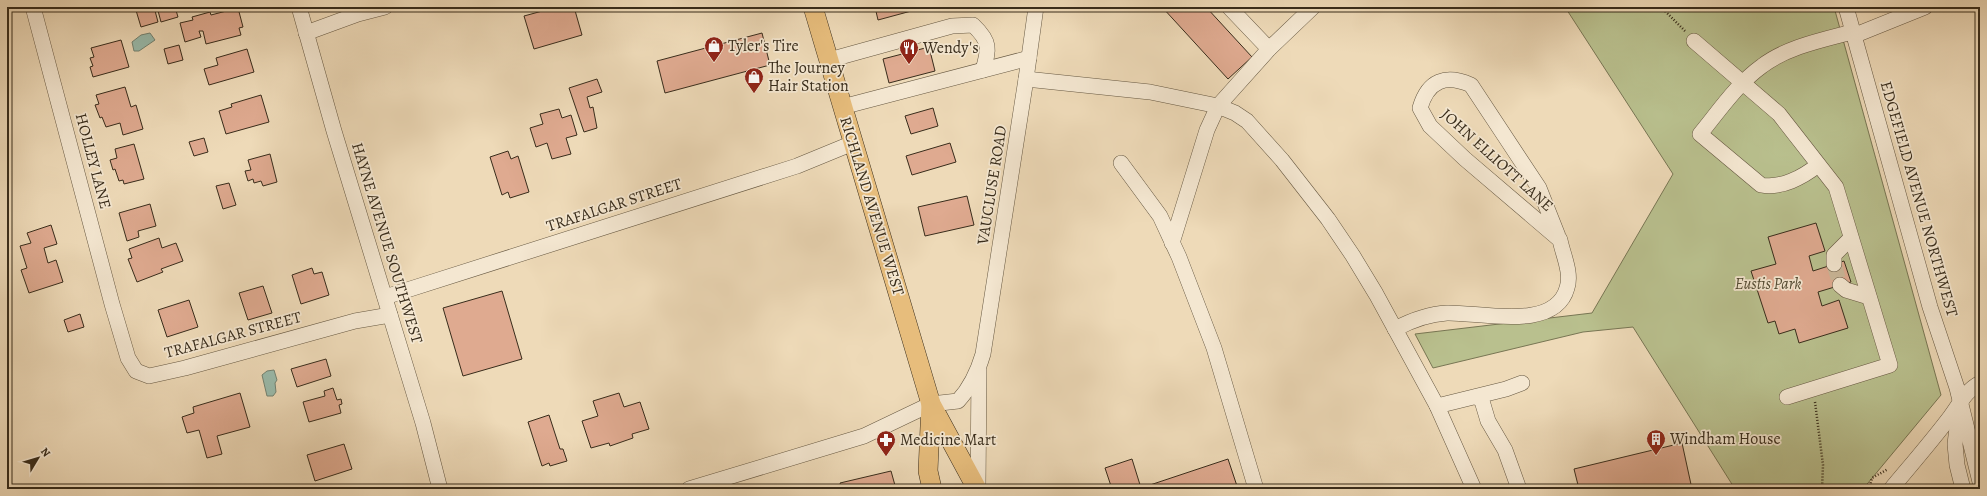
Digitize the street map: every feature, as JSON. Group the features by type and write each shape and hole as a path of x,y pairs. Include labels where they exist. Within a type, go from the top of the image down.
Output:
{"main road":[{"name":"RICHLAND AVENUE WEST","path":"813,7 931,404 977,489"},
{"name":"RICHLAND AVENUE WEST","path":"931,404 928,471 932,489"}],"street":[{"name":"HOLLEY LANE","path":"33,7 118,324"},
{"name":"HAYNE AVENUE SOUTHWEST","path":"299,7 423,423 440,489"},
{"path":"306,33 358,14 385,7"},
{"name":"VAUCLUSE ROAD","path":"979,368 984,354 1036,7"},
{"path":"1229,7 1269,49"},
{"path":"1172,243 1207,130 1218,106 1269,49 1313,7"},
{"name":"EDGEFIELD AVENUE NORTHWEST","path":"1846,7 1930,307 1960,401 1980,482"},
{"path":"1818,165 1804,176 1769,187 1761,185 1700,134 1744,83 1762,66 1813,42 1853,34 1924,7"},
{"path":"830,60 952,26 973,26 982,33 989,50 983,70"},
{"path":"1694,40 1779,114 1836,187 1890,365 1787,397"},
{"path":"842,107 1029,58"},
{"path":"1026,79 1150,92 1218,106 1247,121 1282,160 1353,256 1437,406 1474,489"},
{"name":"JOHN ELLIOTT LANE","path":"1395,329 1416,318 1436,314 1524,316 1552,307 1562,300 1568,288 1569,276 1560,240 1538,188 1471,85 1459,80 1445,80 1432,85 1422,98 1420,108 1430,126 1465,159 1560,240"},
{"name":"TRAFALGAR STREET","path":"385,297 797,166 853,143"},
{"path":"1121,163 1160,216 1172,243 1214,348 1256,489"},
{"path":"1834,264 1834,255 1851,238"},
{"path":"1840,285 1846,290 1869,297"},
{"name":"TRAFALGAR STREET","path":"118,324 131,366 136,371 150,376 185,368 355,321 390,314"},
{"path":"689,489 864,436 931,404 958,401 964,394 979,368"},
{"path":"977,489 979,368"},
{"path":"1437,406 1477,397 1522,383"},
{"path":"1891,489 1951,416 1960,401 1974,386 1980,383"},
{"path":"1477,397 1482,401 1488,421 1505,450 1519,489"},
{"name":"EDGEFIELD AVENUE NORTHWEST","path":"1960,401 1955,444 1957,465 1963,489"}],"path":[{"path":"1661,7 1694,40"},
{"path":"1811,389 1816,408 1823,465 1822,489"},
{"path":"1869,489 1872,478 1891,468"}],"green space":[{"name":"Eustis Park","path":"1565,7 1834,7 1941,395 1863,489 1735,489 1633,327 1583,332 1433,368 1415,334 1592,313 1673,174"}],"shaded area":[{"path":"150,33 155,40 139,51 134,51 132,42 141,35"},
{"path":"274,370 277,380 275,383 276,392 273,396 267,396 262,375 267,371"}],"building":[{"path":"135,7 154,7 158,22 141,27"},
{"path":"157,7 175,7 178,17 161,22"},
{"path":"557,7 574,7 582,35 534,49 524,16"},
{"path":"875,7 926,7 878,20"},
{"path":"1162,7 1206,7 1252,57 1228,79"},
{"path":"238,8 243,27 239,28 241,35 206,44 203,31 199,31 201,37 185,42 180,23 193,20 192,17 210,12 211,15"},
{"name":"Tyler's Tire","path":"762,33 770,65 665,93 657,61"},
{"path":"121,40 129,67 93,77 90,67 93,66 90,58 94,57 91,48"},
{"path":"179,45 183,60 168,64 164,49"},
{"name":"Wendy's","path":"929,47 935,71 889,83 883,59"},
{"path":"247,49 254,72 209,85 204,69 218,65 216,58"},
{"path":"597,79 602,92 587,97 590,108 593,107 597,128 584,132 569,88"},
{"path":"125,87 131,107 136,105 143,129 123,135 120,123 106,127 102,117 100,118 95,105 99,104 96,95"},
{"path":"261,95 269,122 226,134 219,111 232,107 231,104"},
{"path":"933,108 938,126 911,134 905,116"},
{"path":"559,109 562,118 571,115 577,135 566,138 571,154 552,159 547,143 536,147 530,128 543,124 540,114"},
{"path":"204,138 208,152 194,156 189,142"},
{"path":"950,143 956,162 912,175 906,156"},
{"path":"134,144 144,179 124,184 123,180 119,181 110,160 117,158 115,149"},
{"path":"508,151 511,159 518,156 529,192 510,198 508,192 502,195 490,157"},
{"path":"270,154 277,182 263,186 261,181 254,183 253,179 248,181 245,171 251,170 248,160"},
{"path":"229,183 236,205 223,209 216,186"},
{"path":"967,196 974,225 925,236 918,207"},
{"path":"150,204 156,226 138,231 139,237 127,241 119,213"},
{"path":"1816,223 1825,251 1809,256 1813,271 1844,261 1851,282 1818,292 1822,306 1839,300 1848,328 1799,343 1795,329 1779,334 1775,321 1768,323 1751,271 1776,264 1768,237"},
{"path":"51,225 57,244 44,248 48,263 56,260 63,282 29,293 21,270 27,268 20,246 31,243 27,233"},
{"path":"159,238 162,248 176,243 183,261 161,269 163,272 137,282 128,259 132,258 129,249"},
{"path":"312,268 314,274 322,272 329,295 301,304 292,275"},
{"path":"263,286 272,313 248,320 239,293"},
{"path":"502,291 522,359 463,376 443,308"},
{"path":"189,300 198,327 167,337 158,310"},
{"path":"80,314 84,327 68,332 64,320"},
{"path":"326,359 331,376 297,387 291,369"},
{"path":"333,388 337,400 341,399 342,404 339,405 341,413 309,422 303,402 325,396 324,391"},
{"path":"240,393 250,427 217,436 222,454 207,458 199,430 187,433 182,417 194,413 193,407"},
{"path":"619,393 624,407 640,402 649,429 632,434 633,438 610,446 609,443 591,448 582,421 598,416 593,401"},
{"path":"549,415 560,449 563,449 567,461 550,466 549,463 542,466 528,422"},
{"name":"Windham House","path":"1682,443 1692,489 1579,489 1574,469"},
{"path":"344,444 352,469 315,481 307,455"},
{"path":"1132,459 1141,488 1228,459 1238,489 1112,489 1105,468"},
{"path":"891,471 896,489 842,489 840,483"}],"tunnel":[{"path":"1834,264 1840,285"}],"place":[{"name":"Tyler's Tire","path":"714,63"},
{"name":"Wendy's","path":"909,65"},
{"name":"The Journey Hair Station","path":"754,94"},
{"name":"Windham House","path":"1656,456"},
{"name":"Medicine Mart","path":"886,457"}]}
